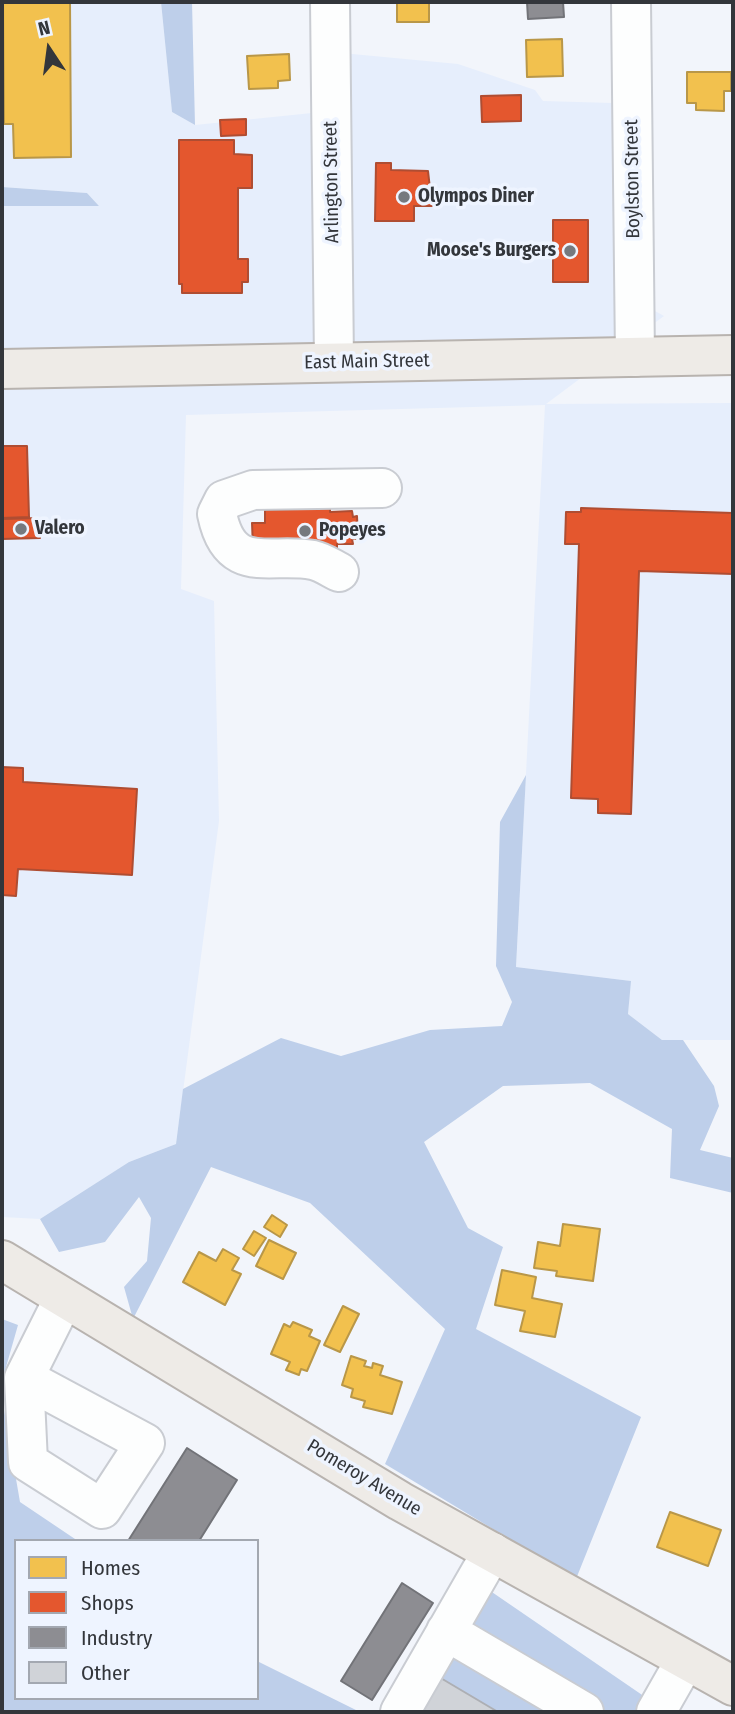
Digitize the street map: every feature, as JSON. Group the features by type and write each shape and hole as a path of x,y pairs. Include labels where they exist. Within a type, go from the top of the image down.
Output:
{"main road":[{"name":"East Main Street","path":"2,369 733,355"},
{"name":"Pomeroy Avenue","path":"2,1259 400,1501 733,1686"}],"street":[{"name":"Arlington Street","path":"330,2 334,362"},
{"name":"Boylston Street","path":"631,2 635,357"},
{"path":"339,572 314,561 252,560 241,552 237,524 240,508 253,490 382,488"},
{"path":"24,1378 64,1298"},
{"path":"400,1712 492,1552"},
{"path":"446,1631 583,1712"},
{"path":"656,1712 685,1661"}],"shaded area":[{"path":"2,2 161,2 172,112 195,125 312,113 310,50 458,64 535,90 543,101 647,104 649,301 655,311 664,316 546,404 733,403 733,1040 662,1040 628,1014 630,981 516,967 545,405 186,415 181,589 214,601 219,821 176,1144 129,1162 40,1219 2,1217 2,206 99,206 87,193 2,187"},
{"path":"161,2 192,2 195,125 172,112"},
{"path":"2,187 87,193 99,206 2,206"},
{"path":"526,775 516,967 631,981 628,1014 662,1040 683,1040 714,1086 719,1106 700,1150 733,1158 733,1193 670,1178 672,1129 590,1083 503,1086 424,1142 468,1228 503,1247 476,1329 641,1417 576,1579 385,1464 445,1329 310,1203 211,1167 133,1319 124,1287 147,1261 151,1218 139,1197 105,1242 59,1252 40,1219 129,1162 176,1144 183,1089 281,1038 341,1056 430,1030 502,1026 512,1002 496,966 500,822"},
{"path":"2,1319 18,1325 2,1381"},
{"path":"2,1398 20,1502 75,1539 14,1539 14,1700 259,1700 259,1662 360,1712 2,1712"},
{"path":"486,1588 667,1712 398,1712"}],"building: Homes":[{"path":"3,2 70,2 71,157 14,158 13,124 4,124"},
{"path":"397,2 429,2 429,22 397,22"},
{"path":"562,39 563,76 527,77 526,40"},
{"path":"289,54 290,80 278,81 278,88 249,89 247,56"},
{"path":"687,72 731,72 731,91 724,91 724,111 696,110 696,103 687,103"},
{"path":"272,1215 287,1225 280,1237 264,1227"},
{"path":"563,1224 600,1229 593,1281 556,1276 557,1271 534,1268 538,1242 560,1246"},
{"path":"254,1231 266,1238 254,1256 243,1249"},
{"path":"269,1240 296,1253 283,1279 256,1266"},
{"path":"223,1249 239,1258 232,1270 241,1274 225,1305 183,1282 199,1252 216,1261"},
{"path":"502,1270 536,1277 532,1298 562,1304 555,1337 520,1331 525,1311 495,1305"},
{"path":"343,1306 359,1314 340,1352 324,1345"},
{"path":"293,1322 312,1330 309,1336 320,1341 307,1371 301,1369 299,1375 286,1370 290,1362 271,1354 284,1324 290,1327"},
{"path":"351,1356 366,1361 364,1366 372,1368 373,1363 383,1366 380,1375 402,1382 392,1414 363,1407 365,1401 351,1397 353,1389 342,1385"},
{"path":"670,1512 721,1530 708,1566 657,1547"}],"building: Shops":[{"path":"521,95 521,121 482,122 481,96"},
{"path":"246,119 246,135 221,136 220,120"},
{"path":"179,140 234,140 234,154 252,155 252,188 238,188 238,259 248,259 248,282 242,282 242,293 182,293 182,284 179,284"},
{"name":"Olympos Diner","path":"376,163 391,163 391,170 428,171 432,206 414,206 414,221 375,221"},
{"name":"Moose's Burgers","path":"553,220 588,220 588,282 553,282"},
{"path":"2,446 27,446 29,517 2,518"},
{"name":"Popeyes","path":"330,508 330,512 352,511 353,517 357,516 358,539 352,539 353,544 337,544 337,550 253,548 252,523 265,523 265,510"},
{"path":"581,508 733,513 733,574 639,571 631,814 598,813 598,799 571,798 579,544 565,544 566,512 581,512"},
{"name":"Valero","path":"40,518 40,538 2,539 2,519"},
{"path":"2,767 23,768 23,782 137,789 132,875 18,869 16,896 2,895"}],"building: Industry":[{"path":"527,2 563,2 564,17 528,19"},
{"path":"187,1448 237,1480 200,1539 129,1539"},
{"path":"402,1583 433,1603 372,1700 341,1681"}],"building: Other":[{"path":"439,1677 498,1712 417,1712"}],"place":[{"name":"Olympos Diner","path":"404,197"},
{"name":"Moose's Burgers","path":"570,251"},
{"name":"Valero","path":"21,529"},
{"name":"Popeyes","path":"305,531"}]}
